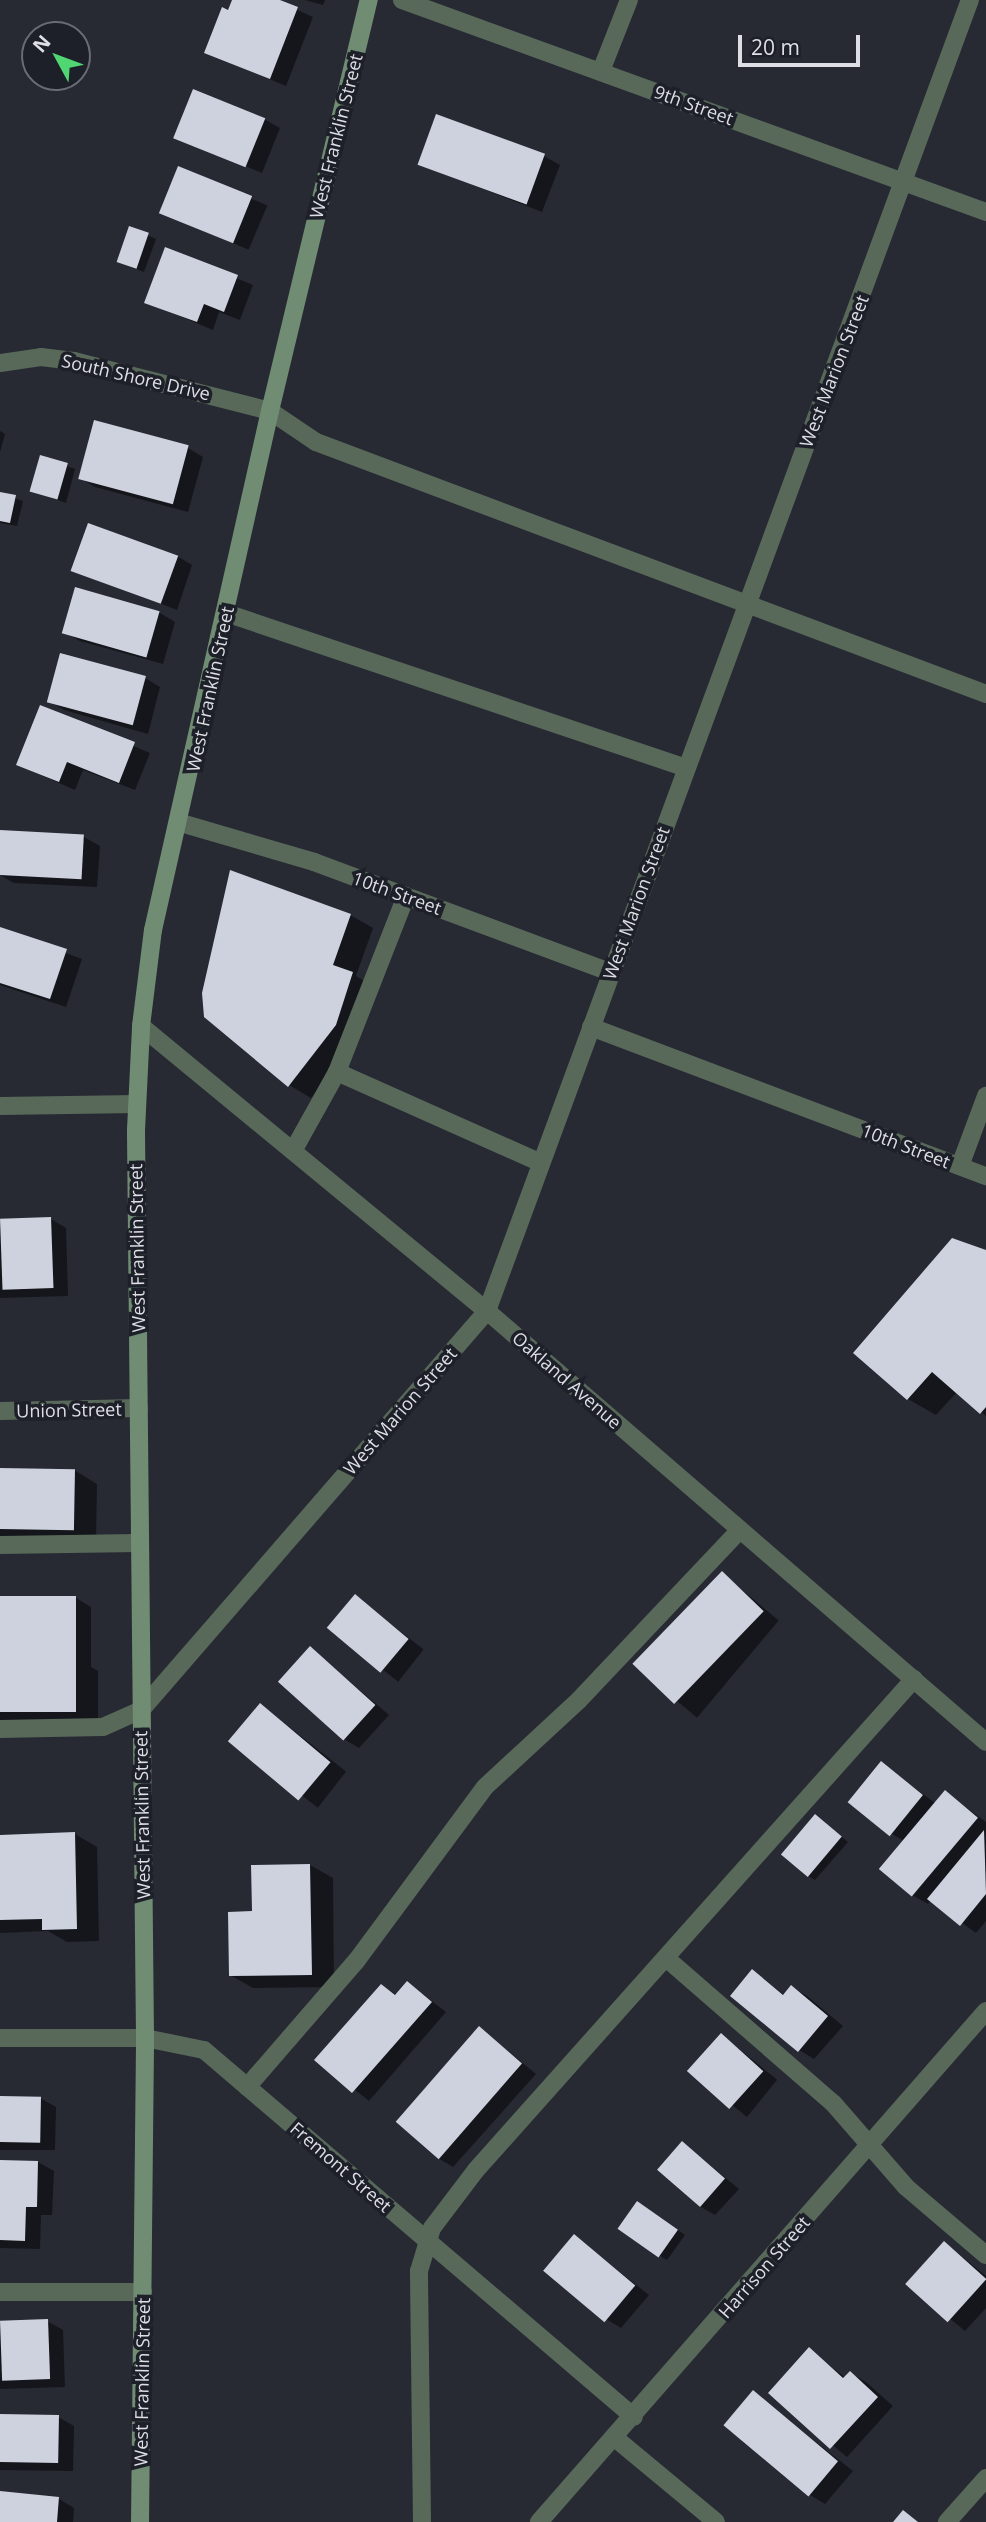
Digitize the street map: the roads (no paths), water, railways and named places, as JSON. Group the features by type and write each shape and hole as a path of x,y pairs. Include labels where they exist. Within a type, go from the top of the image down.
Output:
{"main road":[{"name":"West Franklin Street","path":"141,2522 145,2038 138,1542 137,1104 141,1026 153,930 181,823 270,411 369,0"}],"street":[{"name":"9th Street","path":"402,0 986,212"},
{"path":"601,71 629,0"},
{"name":"West Marion Street","path":"141,1710 487,1311 970,0"},
{"name":"South Shore Drive","path":"0,363 41,357 75,361 270,411 316,442 986,694"},
{"path":"226,612 686,768"},
{"name":"10th Street","path":"181,823 314,862 610,972"},
{"path":"293,1151 337,1072 406,896"},
{"name":"Oakland Avenue","path":"141,1026 487,1311 986,1742"},
{"name":"10th Street","path":"591,1027 986,1176"},
{"path":"337,1072 541,1163"},
{"path":"960,1166 986,1096"},
{"path":"0,1106 137,1104"},
{"name":"Union Street","path":"0,1411 139,1408"},
{"path":"247,2087 357,1960 485,1787 579,1700 740,1530"},
{"path":"0,1545 138,1542"},
{"path":"422,2522 419,2271 432,2228 476,2170 914,1679"},
{"path":"0,1729 103,1727 141,1710"},
{"path":"666,1958 833,2103 906,2187 986,2255"},
{"name":"Harrison Street","path":"539,2522 634,2417 986,2011"},
{"name":"Fremont Street","path":"0,2038 145,2038 204,2050 634,2417"},
{"path":"0,2292 143,2292"},
{"path":"615,2438 716,2522"},
{"path":"947,2522 986,2477"}]}
